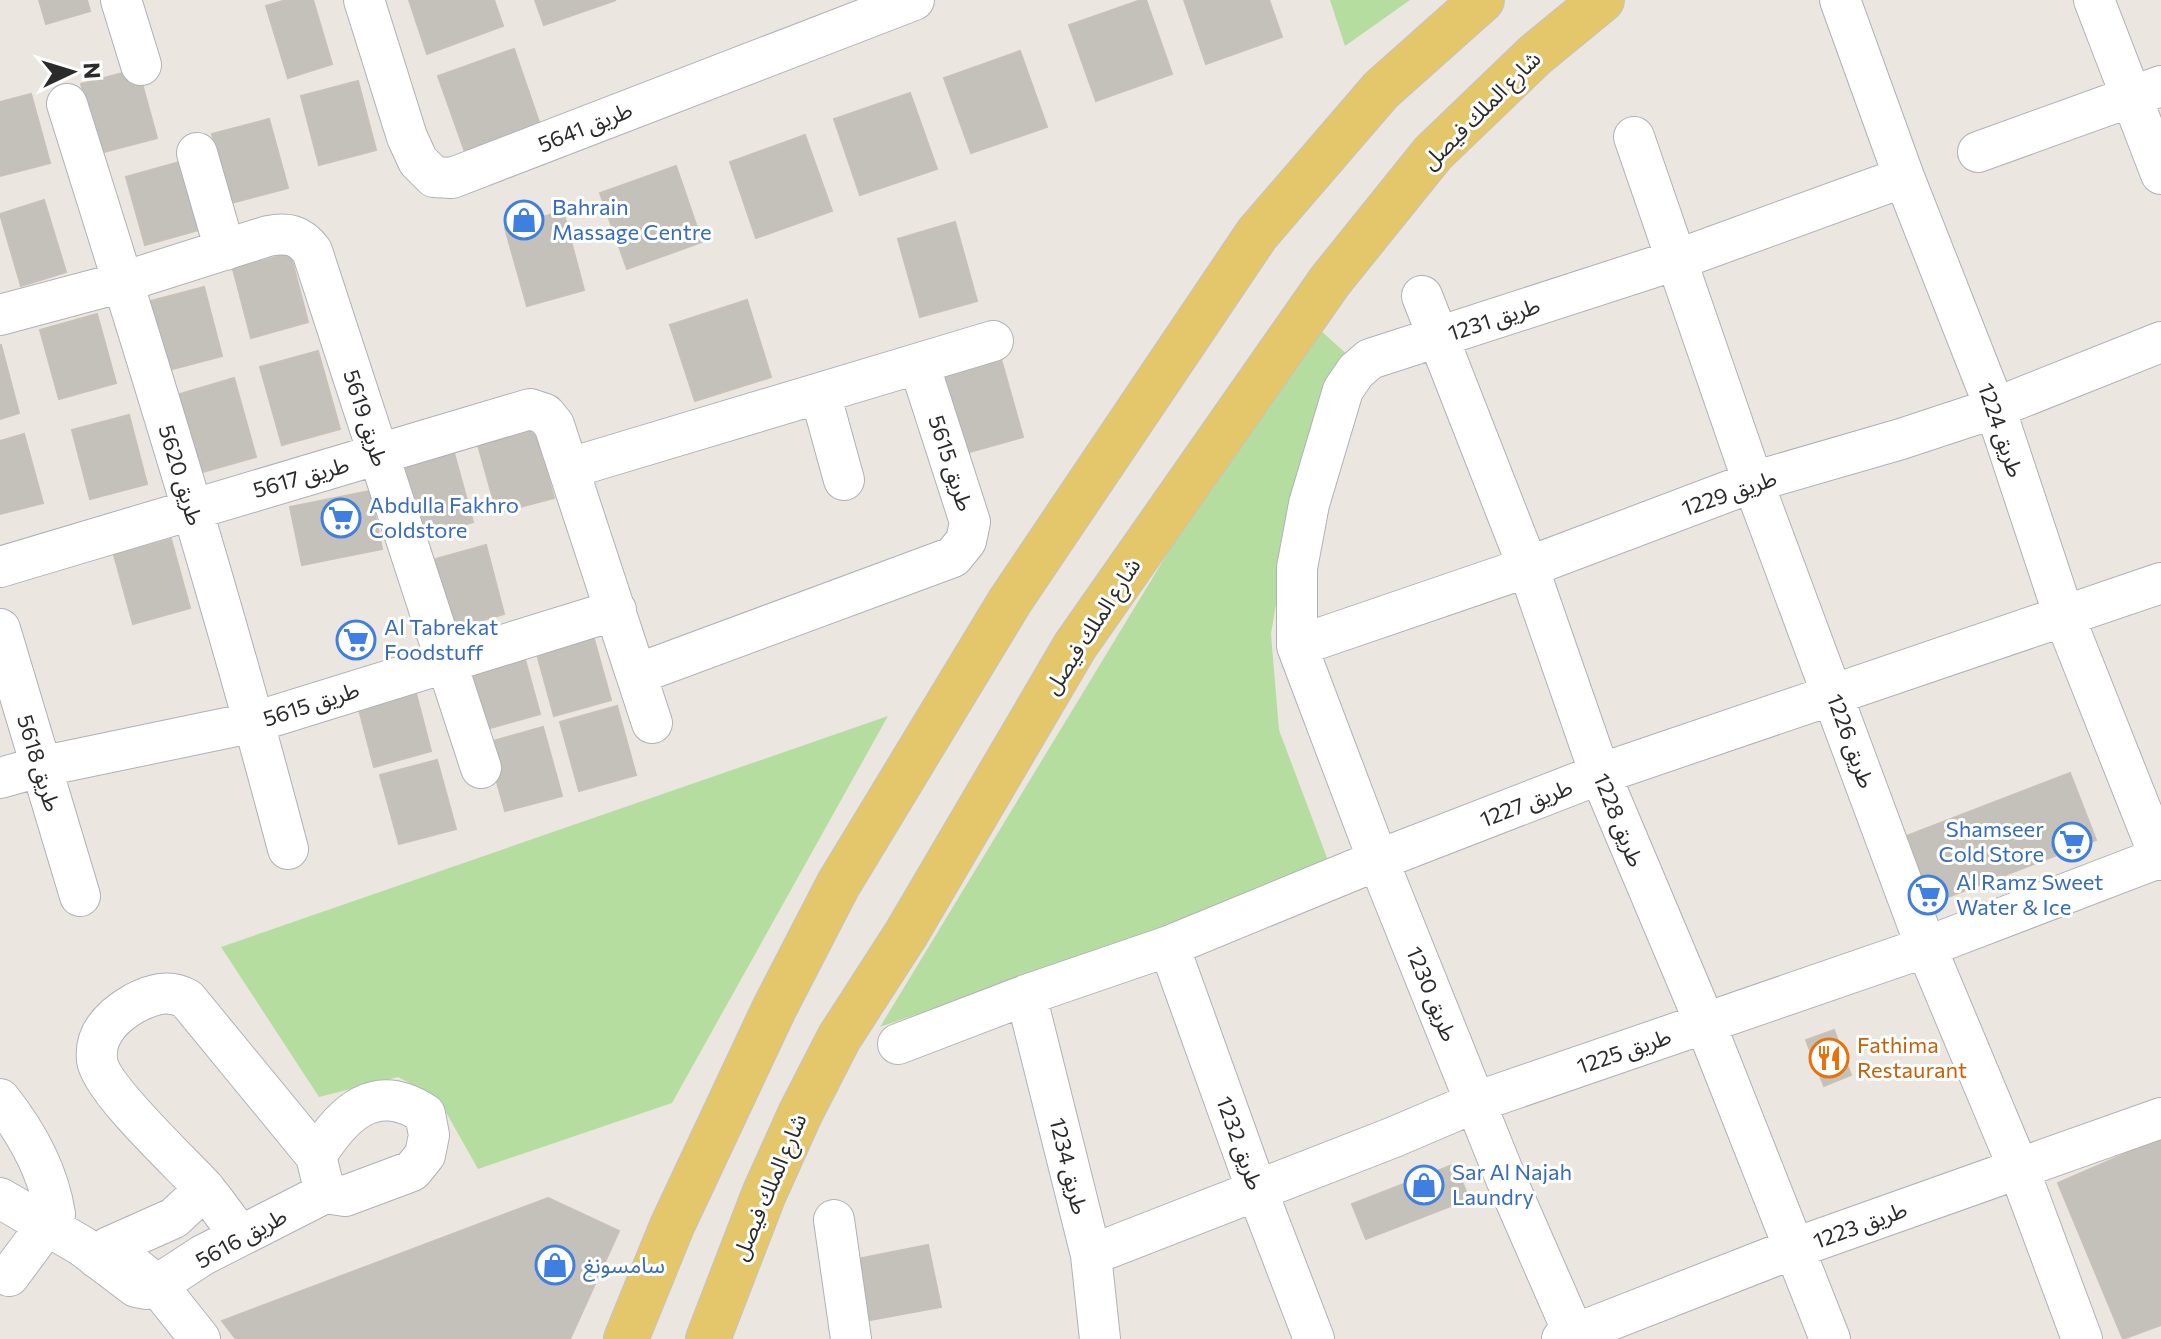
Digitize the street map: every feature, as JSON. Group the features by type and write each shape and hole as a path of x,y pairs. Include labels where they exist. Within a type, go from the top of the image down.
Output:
{"main road":[{"path":"626,1339 672,1226 774,1009 838,885 1010,601 1257,234 1381,90 1482,0"},
{"name":"شارع الملك فيصل","path":"708,1339 764,1194 839,1038 906,934 1075,646 1330,281 1433,153 1535,55 1602,0"},
{"path":"656,1339 665,1295 672,1226"}],"street":[{"path":"121,0 141,65"},
{"name":"طريق 5641","path":"364,0 407,137 418,161 434,177 452,178 914,0"},
{"name":"طريق 1224","path":"1840,0 1904,177 1995,408 2064,616 2161,858"},
{"path":"2094,0 2146,92 2161,174"},
{"path":"1978,152 2146,92"},
{"name":"طريق 5620","path":"67,104 255,722 288,849"},
{"name":"طريق 1226","path":"1634,137 1753,482 1926,947 2018,1167 2082,1339"},
{"path":"197,153 225,250"},
{"name":"طريق 1231","path":"1297,646 1297,568 1309,504 1343,390 1356,371 1370,359 1676,260 1904,177"},
{"name":"طريق 5619","path":"0,315 123,282 268,236 296,236 312,251 481,768"},
{"name":"طريق 1228","path":"1422,296 1528,567 1600,774 1705,1023 1830,1339"},
{"path":"570,468 993,341"},
{"name":"طريق 1229","path":"1297,646 1528,567 1753,482 1995,408 2161,342"},
{"name":"طريق 5615","path":"637,674 953,557 966,541 970,522 919,364"},
{"path":"820,393 844,480"},
{"name":"طريق 5617","path":"0,567 530,409 545,414 554,425 652,723"},
{"name":"طريق 1227","path":"898,1044 1026,995 1169,946 1378,860 1600,774 2161,583"},
{"name":"طريق 5615","path":"0,778 255,722 616,610"},
{"name":"طريق 5618","path":"0,629 80,896"},
{"name":"طريق 1230","path":"1297,646 1378,860 1571,1338"},
{"name":"طريق 1225","path":"1091,1255 1476,1102 1926,947 2161,858"},
{"name":"طريق 1232","path":"1169,946 1314,1339"},
{"name":"طريق 5616","path":"157,1285 203,1255 240,1236 320,1174 187,999 176,993 149,996 119,1012 102,1031 97,1061 115,1094 205,1189"},
{"name":"طريق 1234","path":"1026,995 1091,1255 1100,1339"},
{"path":"0,1099 24,1130 52,1196 52,1220 9,1276"},
{"name":"طريق 1223","path":"1571,1338 1795,1248 2161,1118"},
{"path":"0,1182 52,1220 157,1285 192,1336"},
{"path":"103,1252 174,1218 205,1189 240,1236"},
{"path":"0,1198 52,1220"},
{"path":"834,1220 851,1339"}],"green space":[{"path":"1330,0 1410,0 1345,46"},
{"path":"1319,329 1351,358 1289,527 1271,634 1279,730 1332,871 880,1027 1246,424"},
{"path":"888,716 672,1103 478,1169 438,1098 398,1077 319,1097 221,947"}],"building":[{"path":"39,0 87,0 90,11 46,24"},
{"path":"286,0 313,0 332,64 288,78 266,6"},
{"path":"409,0 494,0 503,26 427,54"},
{"path":"535,0 616,0 544,25"},
{"path":"1146,0 1172,74 1096,101 1069,25"},
{"path":"1184,0 1269,0 1282,37 1206,64"},
{"path":"514,49 540,125 465,152 438,76"},
{"path":"1020,51 1047,127 971,153 944,78"},
{"path":"138,69 157,138 100,153 81,84"},
{"path":"358,81 376,150 319,165 301,96"},
{"path":"910,93 937,169 860,195 834,119"},
{"path":"31,94 50,163 0,176 0,102"},
{"path":"269,119 288,188 231,203 212,134"},
{"path":"805,135 832,211 756,238 730,162"},
{"path":"183,161 202,229 145,245 126,177"},
{"path":"676,166 702,242 627,269 600,193"},
{"path":"44,200 66,272 21,286 0,214"},
{"path":"563,211 584,290 527,306 505,228"},
{"path":"955,222 977,301 920,317 898,239"},
{"path":"290,253 308,322 251,338 233,269"},
{"path":"204,287 222,356 165,371 147,302"},
{"path":"747,300 771,377 695,401 670,325"},
{"path":"97,314 116,383 59,399 40,330"},
{"path":"0,345 19,413 0,419"},
{"path":"318,351 340,429 282,445 260,367"},
{"path":"1001,359 1023,437 966,453 944,375"},
{"path":"234,378 256,457 199,473 177,395"},
{"path":"129,415 147,484 90,499 72,430"},
{"path":"535,429 554,498 497,513 478,445"},
{"path":"24,434 43,503 0,514 0,441"},
{"path":"454,453 473,522 416,538 397,469"},
{"path":"370,491 382,549 302,565 290,507"},
{"path":"171,539 190,608 133,624 114,555"},
{"path":"486,545 504,614 447,630 429,561"},
{"path":"592,632 611,700 554,716 535,647"},
{"path":"521,645 540,714 483,730 464,661"},
{"path":"413,682 431,751 374,767 356,698"},
{"path":"617,706 636,775 579,791 560,722"},
{"path":"543,727 562,796 505,811 486,743"},
{"path":"437,760 456,829 399,844 380,775"},
{"path":"2070,773 2096,840 1922,907 1896,840"},
{"name":"Fathima Restaurant","path":"1834,1030 1851,1075 1824,1086 1806,1040"},
{"path":"2161,1138 2161,1325 2123,1339 2058,1183"},
{"path":"1455,1164 1469,1199 1366,1239 1352,1204"},
{"path":"548,1198 619,1231 570,1339 236,1339 222,1321"},
{"path":"928,1245 941,1307 859,1322 852,1260"}],"place":[{"name":"Bahrain Massage Centre","path":"524,220"},
{"name":"Abdulla Fakhro Coldstore","path":"341,518"},
{"name":"Al Tabrekat Foodstuff","path":"356,640"},
{"name":"Shamseer Cold Store","path":"2072,842"},
{"name":"Al Ramz Sweet Water & Ice","path":"1928,895"},
{"name":"Fathima Restaurant","path":"1829,1058"},
{"name":"Sar Al Najah Laundry","path":"1424,1185"},
{"name":"سامسونغ","path":"555,1265"}]}
